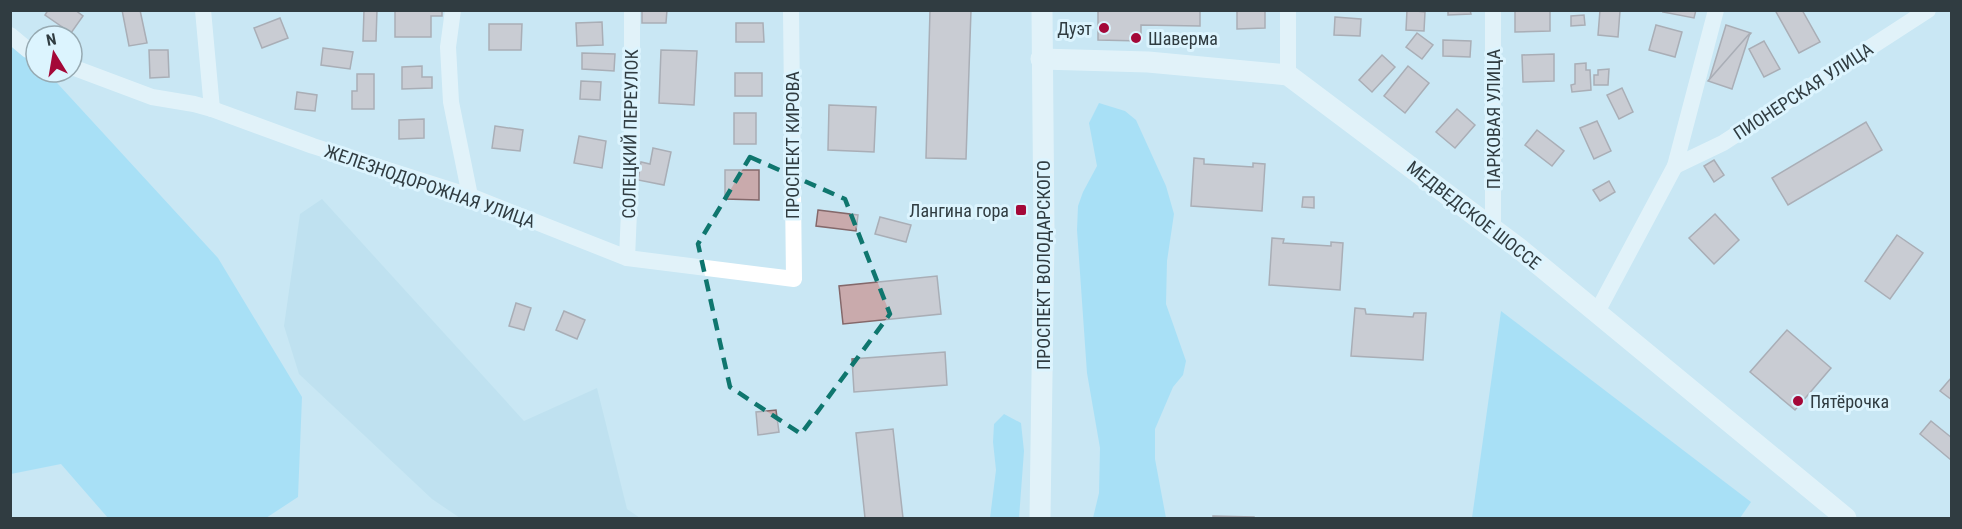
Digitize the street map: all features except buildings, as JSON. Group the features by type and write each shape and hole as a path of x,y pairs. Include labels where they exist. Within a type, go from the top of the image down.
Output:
{"main road":[{"name":"ПРОСПЕКТ ВОЛОДАРСКОГО","path":"1040,519 1044,235 1042,10"},
{"path":"1041,59 1148,62 1288,75"},
{"name":"МЕДВЕДСКОЕ ШОССЕ","path":"1288,75 1493,228 1846,519"}],"street":[{"path":"203,10 212,109"},
{"path":"453,10 448,47 451,102 470,196"},
{"name":"СОЛЕЦКИЙ ПЕРЕУЛОК","path":"627,258 632,141 632,10"},
{"name":"ПРОСПЕКТ КИРОВА","path":"791,10 794,279"},
{"path":"1288,10 1288,75"},
{"name":"ПАРКОВАЯ УЛИЦА","path":"1493,10 1493,228"},
{"path":"1597,312 1676,166 1716,10"},
{"name":"ПИОНЕРСКАЯ УЛИЦА","path":"1676,166 1723,143 1928,10"},
{"path":"10,35 24,47"},
{"name":"ЖЕЛЕЗНОДОРОЖНАЯ УЛИЦА","path":"84,72 152,97 212,109 313,146 470,196 627,258 794,279"}],"highlighted area":[{"path":"750,157 845,199 890,314 801,434 730,387 698,244"}],"shaded area":[{"path":"11,37 24,48 24,84 58,84 218,258 302,397 298,497 266,518 108,518 61,464 11,474"},
{"path":"1099,103 1125,111 1136,120 1166,186 1174,214 1167,261 1166,304 1186,361 1183,375 1173,387 1155,429 1155,459 1166,518 1093,518 1099,493 1100,448 1087,373 1077,230 1078,206 1097,166 1089,123"},
{"path":"322,199 524,421 597,388 627,509 640,518 460,518 432,499 299,374 284,326 300,214"},
{"path":"1501,311 1751,502 1740,518 1472,518"},
{"path":"1004,414 1021,423 1024,451 1019,518 990,518 996,470 994,424"}],"place":[{"name":"Дуэт","path":"1104,28"},
{"name":"Шаверма","path":"1136,38"},
{"name":"Лангина гора","path":"1021,210"},
{"name":"Пятёрочка","path":"1798,401"}]}
